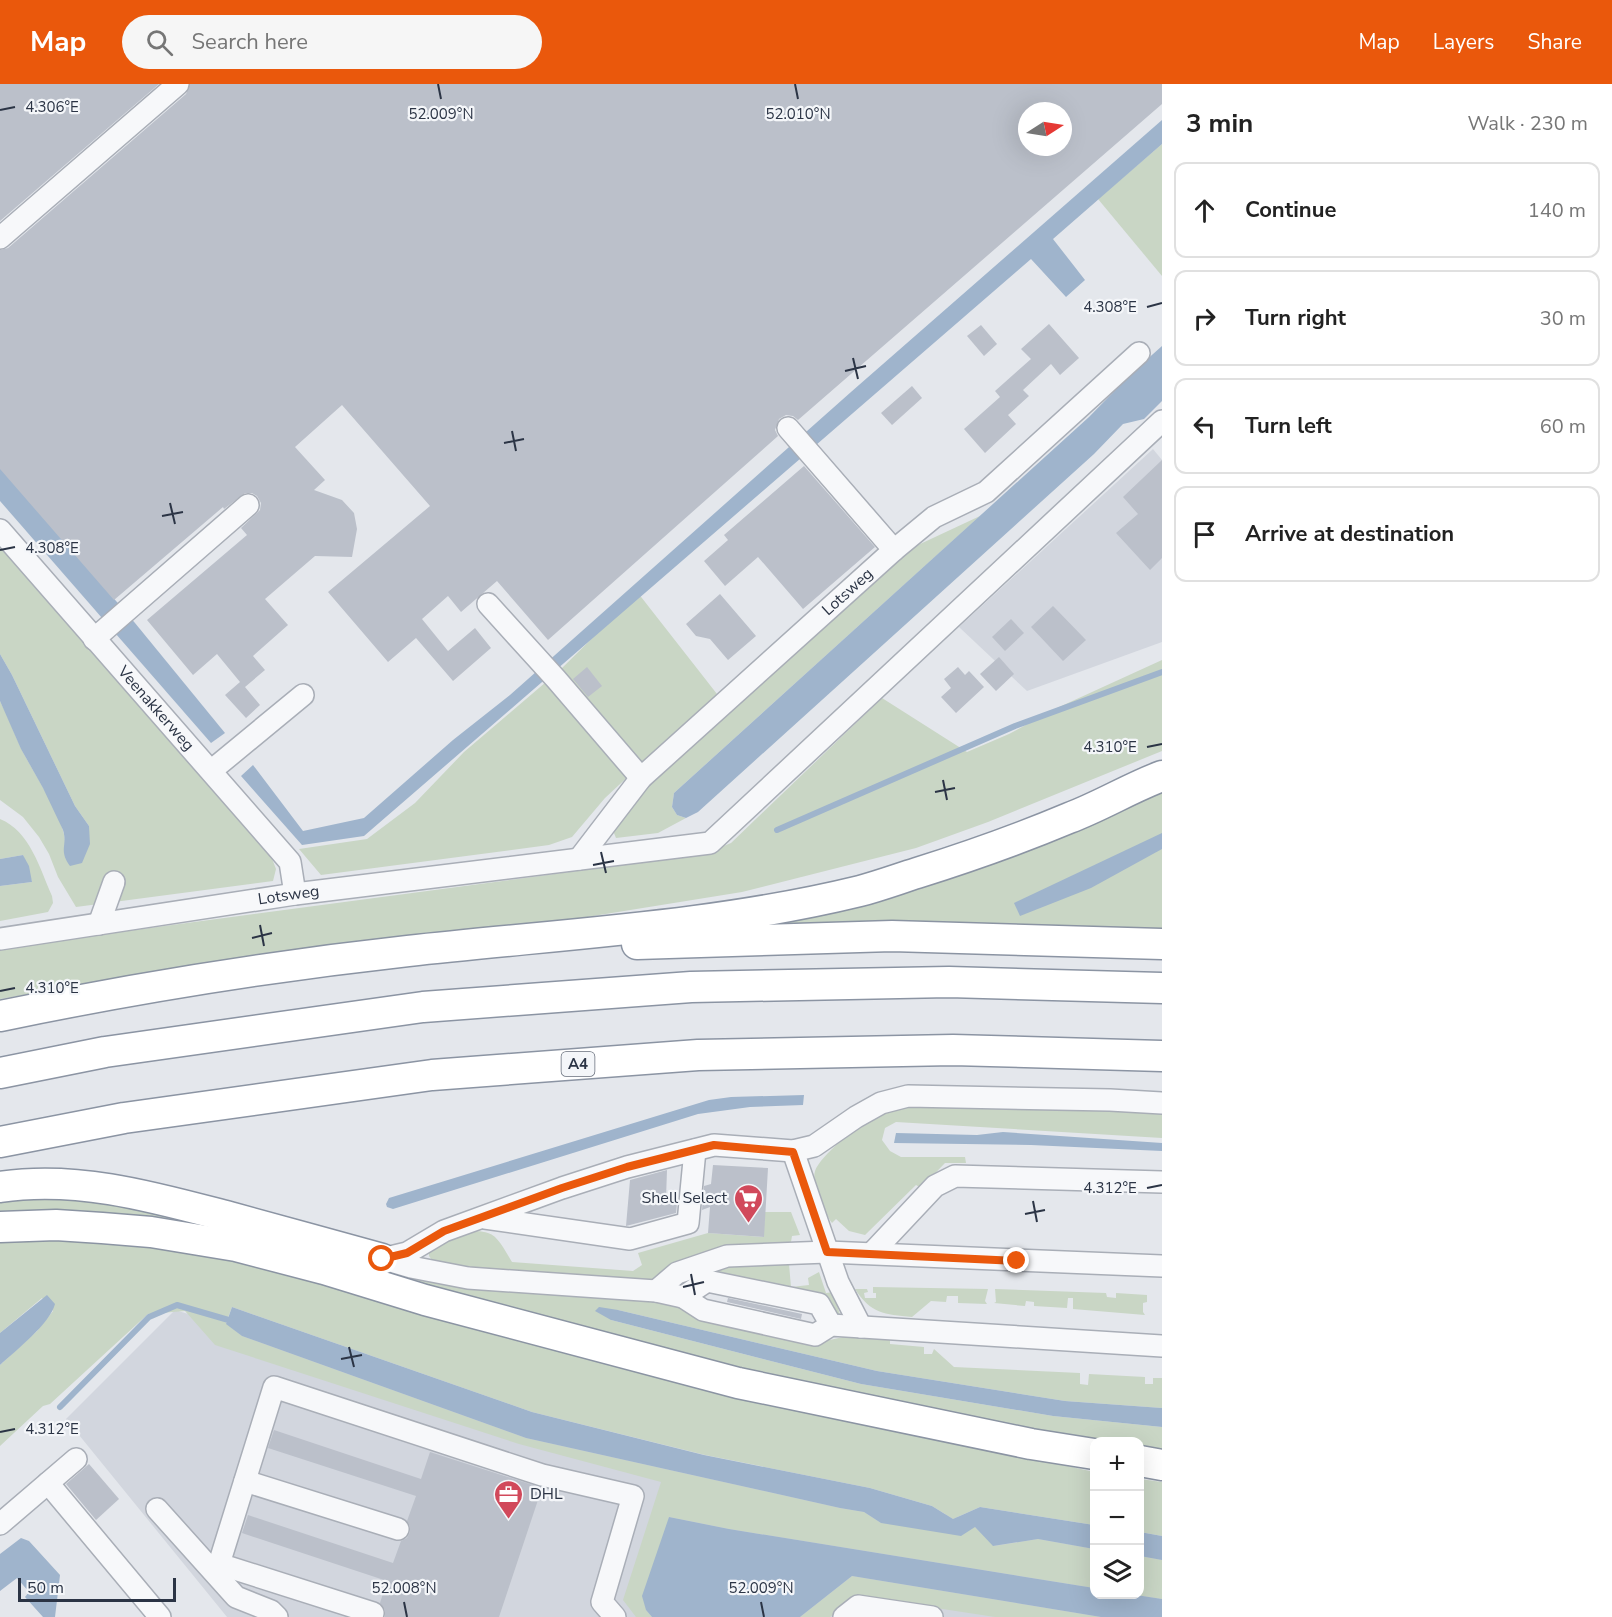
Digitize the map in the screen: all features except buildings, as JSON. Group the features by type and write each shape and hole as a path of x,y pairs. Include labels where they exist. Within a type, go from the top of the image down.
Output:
{"highway":[{"path":"0,1016 87,998 200,980 406,951 750,913 862,890 959,860 1071,818 1162,776"},
{"path":"406,951 892,936 1162,944"},
{"path":"0,1073 105,1052 423,1007 691,987 949,982 1162,988"},
{"name":"A4","path":"0,1142 124,1118 444,1074 698,1055 953,1050 1162,1056"},
{"path":"0,1187 54,1184 119,1190 207,1211 382,1259"},
{"path":"0,1227 56,1225 102,1228 151,1232 236,1246 324,1269 425,1300 738,1383 1030,1444 1090,1453"},
{"path":"1144,1462 1162,1465"}],"street":[{"path":"0,238 178,84"},
{"name":"Lotsweg","path":"579,859 640,778 894,550 934,517 986,492 1139,353"},
{"name":"Lotsweg","path":"0,939 295,894 710,843 1162,421"},
{"path":"789,429 894,550"},
{"path":"97,637 248,505"},
{"name":"Veenakkerweg","path":"0,530 97,637 290,862 295,894"},
{"path":"488,603 640,778"},
{"path":"212,770 303,695"},
{"path":"99,924 114,882"},
{"path":"382,1259 407,1253 444,1231 627,1167 714,1145 793,1152 814,1146 881,1103 908,1096 1162,1103"},
{"path":"481,1218 630,1239 688,1223 695,1150"},
{"path":"793,1152 838,1282 861,1327"},
{"path":"872,1253 935,1186 955,1176 1162,1182"},
{"path":"656,1291 677,1273 727,1256 827,1252 872,1253 1162,1266"},
{"path":"382,1259 468,1278 656,1291 684,1297 703,1310 815,1335 831,1325 1162,1346"},
{"path":"684,1297 707,1281 819,1304 831,1325"},
{"path":"373,1613 219,1564 274,1387 542,1475 633,1496 602,1602 615,1617"},
{"path":"0,1524 76,1459"},
{"path":"245,1481 398,1529"},
{"path":"48,1484 160,1617"},
{"path":"157,1509 236,1597 271,1611 277,1617"},
{"path":"844,1617 858,1606 932,1617"}],"shaded area":[{"path":"1153,449 1162,460 1162,642 1027,691 959,627"},
{"path":"175,1310 693,1467 1090,1541 1090,1599 1144,1599 1144,1551 1162,1554 1162,1617 227,1617 66,1419"}],"green space":[{"path":"1162,144 1162,276 1098,199"},
{"path":"980,516 674,793 672,807 677,815 686,818 658,833 616,838 612,828 631,802 894,562 918,545"},
{"path":"0,544 271,856 276,869 273,881 76,907 58,877 39,837 23,817 0,800 0,701 21,748 60,821 65,842 89,826 75,806 0,654"},
{"path":"638,593 717,694 605,798 572,837 549,845 321,875 299,849 367,839 415,803 464,752 560,670"},
{"path":"1162,660 1162,751 988,822 916,848 742,892 556,922 267,953 0,999 0,948 704,854 731,843 882,698 967,752"},
{"path":"1162,785 1162,936 754,930 812,907"},
{"path":"0,819 19,832 33,852 52,896 53,903 48,912 0,921 0,886 32,882 23,855 0,859"},
{"path":"913,1104 1162,1112 1162,1138 896,1122 885,1128 882,1140 890,1151 901,1157 965,1157 966,1163 945,1163 921,1188 916,1185 865,1235 849,1231 836,1219 832,1223 822,1205 815,1183 815,1171 818,1165 850,1133 873,1117"},
{"path":"70,1193 384,1269 664,1299 821,1342 843,1337 890,1339 890,1344 924,1347 924,1354 932,1354 934,1349 954,1367 1080,1373 1080,1384 1088,1385 1089,1374 1145,1377 1145,1384 1153,1384 1153,1378 1162,1378 1162,1408 1065,1401 877,1371 618,1310 611,1320 861,1384 1053,1416 1162,1427 1162,1456 1144,1454 1144,1437 1090,1437 1090,1441 857,1399 381,1280 0,1219 0,1200"},
{"path":"765,1212 791,1212 800,1235 792,1236 791,1242 735,1247 653,1279 634,1282 435,1264 429,1256 429,1251 449,1239 465,1233 480,1231 496,1238 512,1262 633,1271 642,1265 638,1253 708,1233 763,1237"},
{"path":"0,1234 195,1246 813,1408 1090,1471 1090,1524 980,1507 953,1519 932,1506 870,1488 705,1455 532,1412 232,1307 226,1323 242,1336 526,1438 864,1512 881,1523 975,1527 994,1546 1038,1539 1090,1548 1090,1587 729,1529 669,1517 646,1610 652,1617 636,1617 623,1600 661,1482 519,1444 215,1345 185,1311 148,1314 50,1404 43,1406 0,1446 0,1365 37,1331 53,1311 42,1298 0,1333"},
{"path":"789,1264 791,1287 809,1285 808,1278 819,1272 826,1293 833,1292 841,1318 830,1305 672,1288 713,1267"},
{"path":"873,1287 988,1289 985,1301 987,1304 958,1303 958,1296 947,1296 946,1302 931,1301 912,1317 894,1315 879,1311 867,1304 855,1289 867,1289 868,1292 864,1293 865,1298 876,1298"},
{"path":"995,1289 1106,1293 1107,1297 1116,1298 1116,1293 1147,1295 1147,1302 1143,1303 1145,1315 1073,1309 1073,1298 1068,1298 1067,1308 1034,1306 1034,1302 1026,1301 1025,1306 994,1303 996,1302"},
{"path":"1144,1480 1162,1482 1162,1536 1144,1533"},
{"path":"1144,1557 1162,1560 1162,1599 1144,1596"},
{"path":"852,1576 1101,1617 995,1617 864,1597 847,1604 830,1617 800,1617"}],"water":[{"path":"1162,120 1162,144 1053,239 1085,280 1066,297 1031,259 364,836 302,845 241,776 253,765 303,831 364,818 453,740 510,695"},
{"path":"1162,346 1162,401 1144,419 1123,424 1094,454 698,812 686,818 677,815 672,807 674,793 1089,417"},
{"path":"0,466 135,623 225,733 211,743 0,501"},
{"path":"0,654 75,806 89,826 90,844 82,863 70,866 66,860 63,830 21,749 0,701"},
{"path":"1162,833 1162,849 1091,888 1020,916 1014,903"},
{"path":"23,855 29,866 32,882 0,886 0,859"},
{"path":"804,1095 803,1105 750,1107 698,1114 393,1209 387,1207 386,1204 389,1198 709,1100 731,1097"},
{"path":"1003,1132 1162,1143 1162,1151 1031,1145 894,1143 896,1133 977,1135"},
{"path":"47,1295 55,1304 52,1312 31,1337 0,1365 0,1333"},
{"path":"232,1307 532,1412 704,1455 870,1488 932,1506 953,1519 980,1507 1090,1524 1090,1548 1038,1539 993,1546 975,1527 961,1536 881,1523 864,1512 526,1438 242,1336 226,1324"},
{"path":"599,1307 877,1371 1065,1401 1162,1408 1162,1427 1053,1416 861,1384 611,1320 595,1311"},
{"path":"669,1517 729,1529 1090,1587 1090,1599 1144,1599 1144,1596 1162,1599 1162,1617 1101,1617 852,1576 800,1617 652,1617 646,1610 642,1596"},
{"path":"1144,1533 1162,1536 1162,1560 1144,1557"},
{"path":"21,1538 29,1541 60,1575 55,1617 43,1617 25,1597 29,1592 17,1578 0,1591 0,1554"}],"waterway":[{"path":"777,830 1015,726 1162,672"},
{"path":"60,1407 149,1317 177,1305 232,1321"}],"place":[{"name":"Shell Select","path":"748,1224"},
{"name":"DHL","path":"509,1520"}],"route":[{"path":"382,1259 407,1253 444,1231 562,1188 627,1167 714,1145 793,1152 827,1252 1017,1261"}]}
